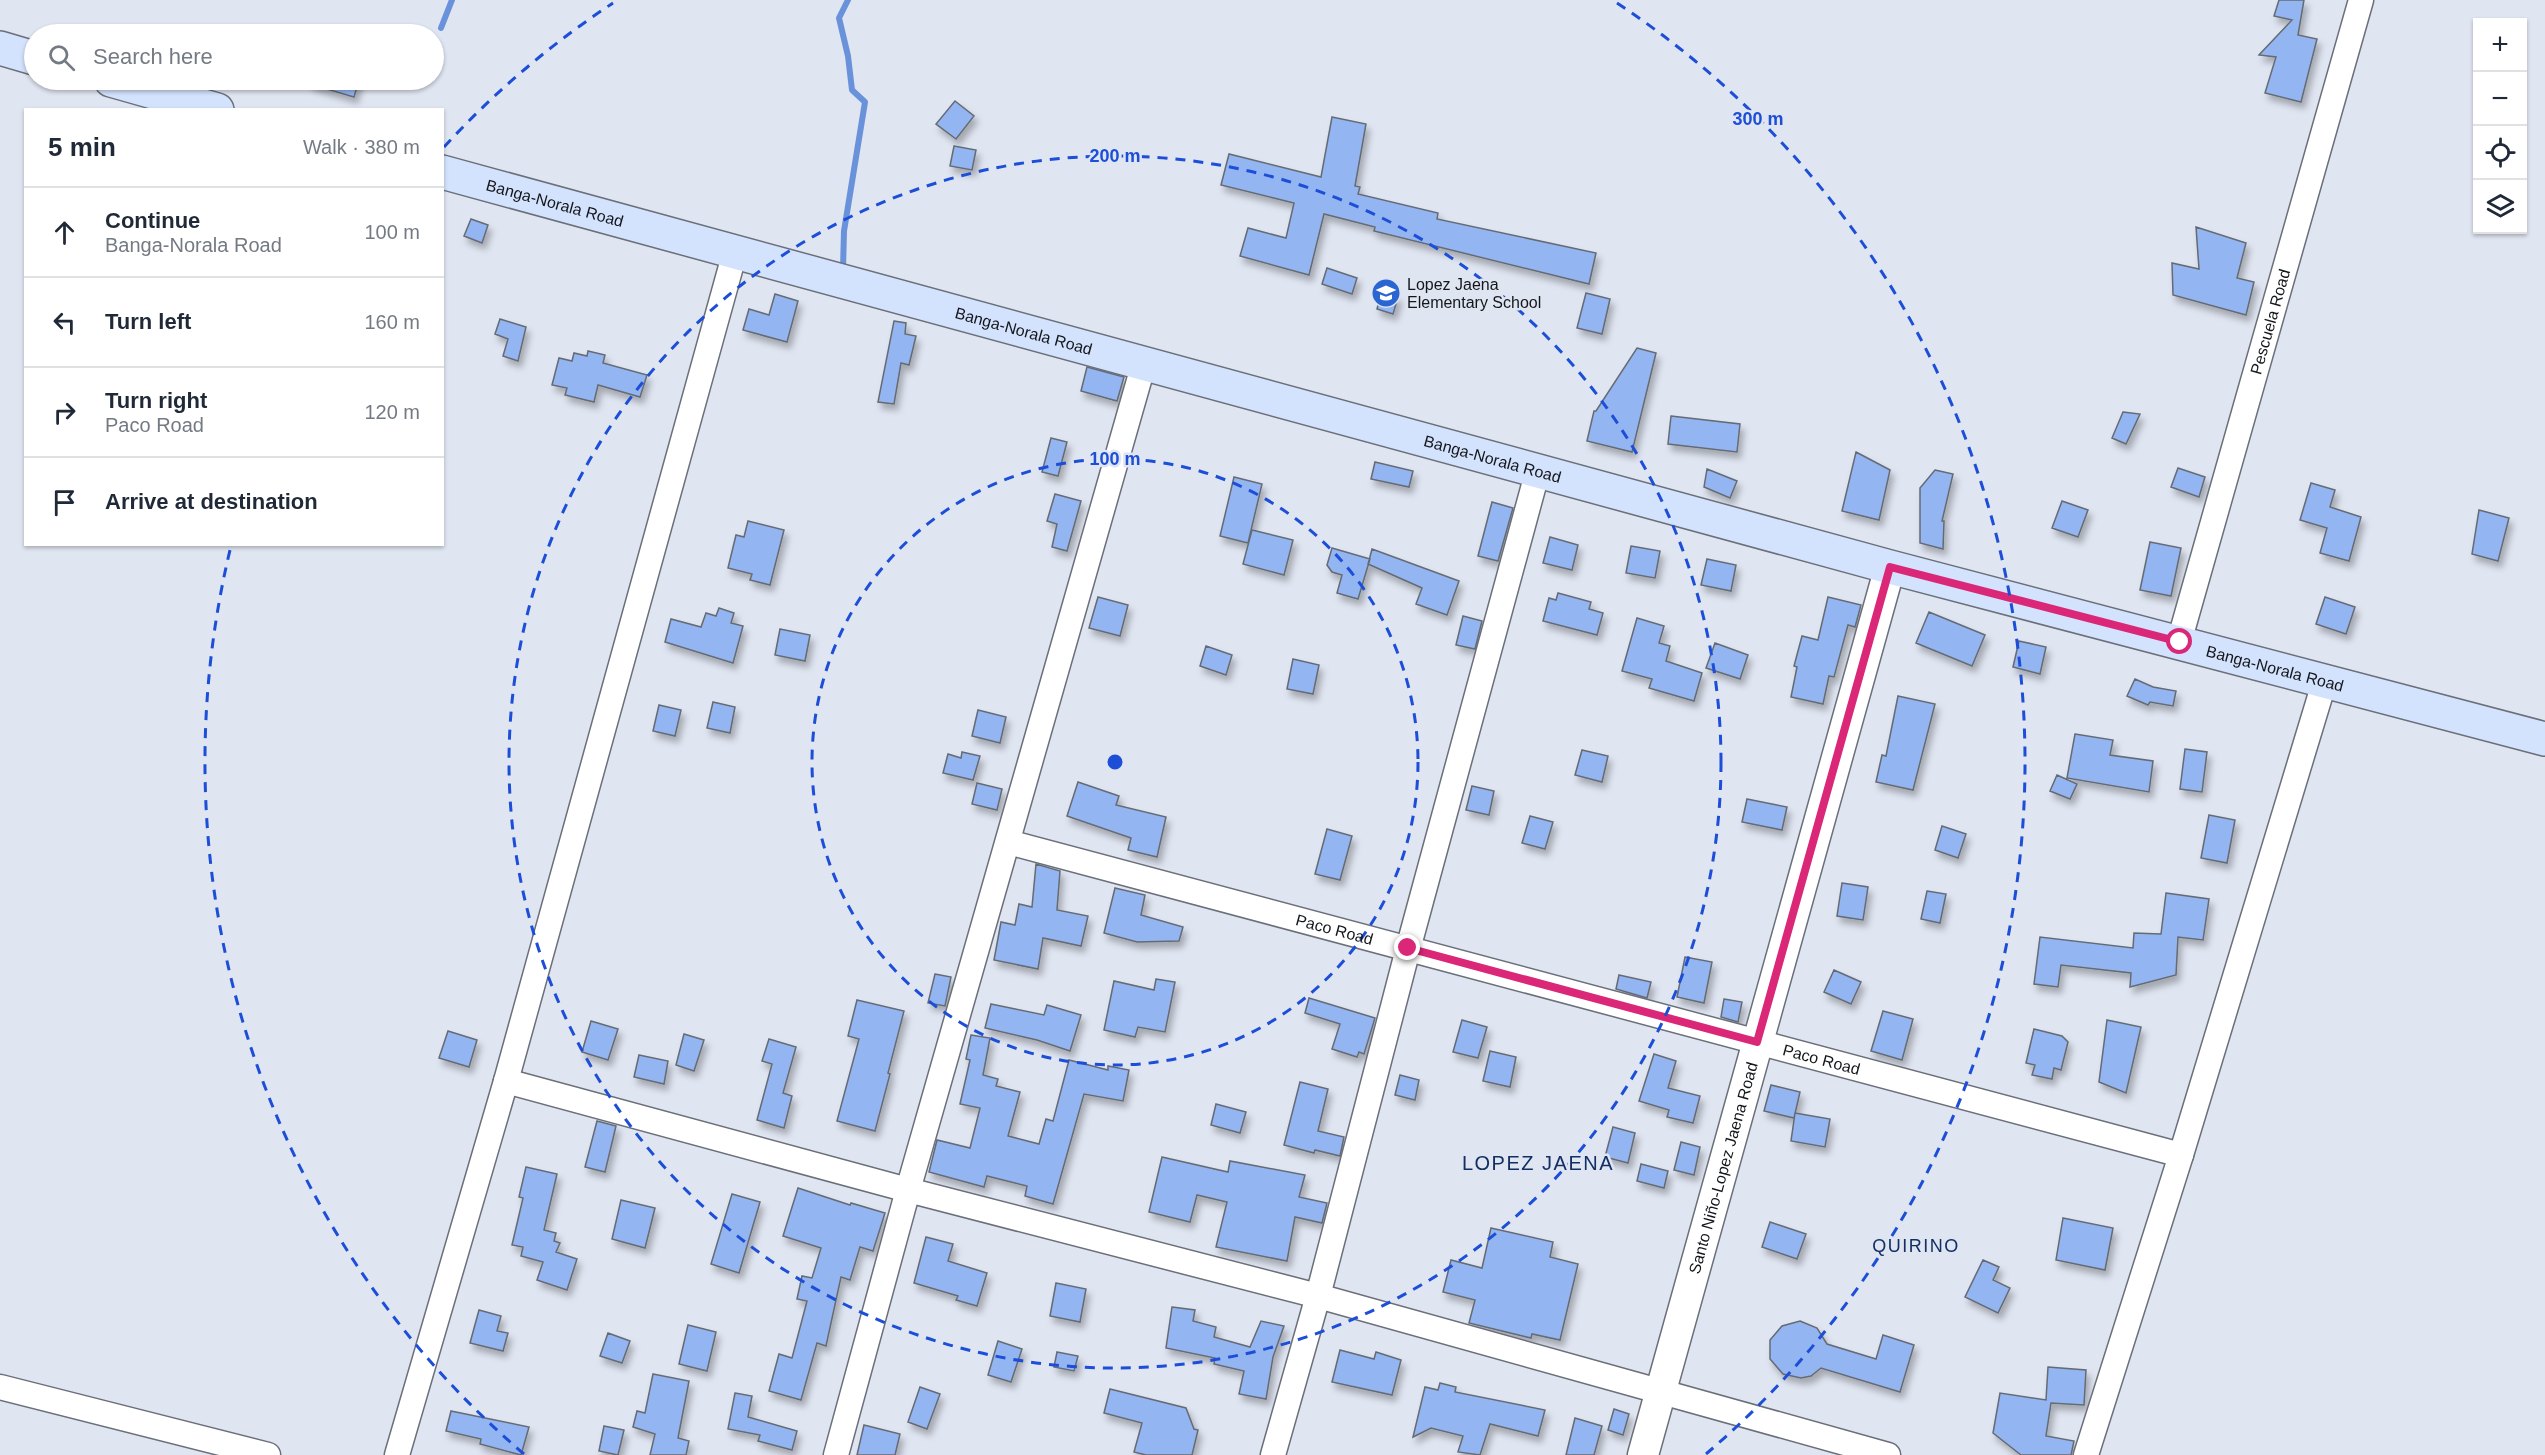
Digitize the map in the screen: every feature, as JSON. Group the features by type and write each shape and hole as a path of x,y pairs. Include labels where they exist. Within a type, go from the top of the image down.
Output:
{"main road":[{"path":"0,48 24,55"},
{"path":"146,90 210,108"},
{"name":"Banga-Norala Road","path":"444,173 1890,567 2545,739"}],"street":[{"name":"Pescuela Road","path":"2180,642 2361,0"},
{"path":"397,1455 506,1082 735,252"},
{"path":"836,1455 908,1190 1144,363"},
{"path":"1273,1455 1318,1296 1408,948 1538,470"},
{"name":"Santo Niño-Lopez Jaena Road","path":"1643,1455 1890,567"},
{"path":"2086,1455 2181,1155 2325,680"},
{"name":"Paco Road","path":"1008,842 2181,1155"},
{"path":"506,1082 908,1190 1318,1296 1888,1455"},
{"path":"0,1387 268,1455"}],"building":[{"path":"2279,0 2304,0 2298,35 2317,39 2301,102 2265,93 2276,57 2259,55 2292,20 2274,16"},
{"path":"330,90 356,90 354,97"},
{"path":"955,101 974,116 956,139 936,124"},
{"path":"1332,117 1366,124 1355,186 1360,187 1358,194 1438,213 1437,219 1596,253 1589,284 1374,231 1375,227 1324,214 1309,275 1240,256 1248,228 1286,238 1294,203 1221,185 1229,154 1321,177"},
{"path":"954,146 976,150 972,170 950,166"},
{"path":"471,219 488,225 482,243 464,236"},
{"path":"2196,227 2246,243 2237,278 2254,282 2246,315 2173,295 2172,263 2199,269"},
{"path":"1327,268 1357,278 1352,294 1322,284"},
{"path":"1381,293 1398,297 1393,314 1377,309"},
{"path":"1586,293 1610,299 1602,334 1577,328"},
{"path":"775,294 798,301 787,342 743,330 749,309 769,315"},
{"path":"500,319 526,327 518,361 503,356 508,339 495,334"},
{"path":"894,321 906,323 905,334 916,336 909,365 901,363 894,404 878,402"},
{"path":"1637,348 1656,353 1632,452 1587,441 1594,411"},
{"path":"588,351 605,355 603,363 647,375 640,397 598,385 594,402 565,395 567,388 552,385 559,358 572,361 574,353 587,356"},
{"path":"1087,367 1124,377 1117,401 1081,391"},
{"path":"2123,412 2140,414 2126,444 2112,438"},
{"path":"1671,416 1740,424 1737,452 1668,444"},
{"path":"1051,438 1067,442 1058,476 1042,472"},
{"path":"1856,452 1890,470 1879,520 1842,511"},
{"path":"1375,462 1413,471 1409,487 1371,479"},
{"path":"2178,468 2205,477 2199,497 2171,487"},
{"path":"1707,469 1737,481 1730,498 1704,487"},
{"path":"1935,470 1953,474 1942,521 1944,521 1943,549 1920,543 1920,488"},
{"path":"1234,477 1262,484 1248,543 1220,536"},
{"path":"2311,483 2335,490 2330,507 2361,517 2349,561 2320,553 2327,528 2300,520"},
{"path":"1055,494 1081,501 1067,551 1052,547 1057,524 1047,521"},
{"path":"2062,501 2088,510 2078,537 2052,528"},
{"path":"1492,502 1513,508 1498,561 1478,556"},
{"path":"2479,510 2509,518 2498,561 2472,554"},
{"path":"748,521 784,530 770,585 750,580 752,574 728,568 736,535 744,537"},
{"path":"1252,530 1293,540 1284,575 1243,564"},
{"path":"1550,537 1578,545 1572,570 1543,563"},
{"path":"2150,542 2181,548 2171,596 2140,590"},
{"path":"1631,546 1660,551 1655,578 1626,573"},
{"path":"1332,548 1370,559 1358,599 1337,593 1342,575 1332,572 1327,565"},
{"path":"1372,549 1459,581 1447,615 1416,604 1422,588 1368,564"},
{"path":"1707,559 1736,565 1731,591 1701,585"},
{"path":"1558,593 1591,602 1589,609 1603,613 1597,635 1543,621 1549,598 1556,600"},
{"path":"1098,597 1128,605 1120,636 1089,628"},
{"path":"1828,597 1861,605 1855,627 1848,625 1834,677 1829,676 1823,704 1791,697 1797,667 1794,666 1802,636 1818,640"},
{"path":"2325,597 2355,607 2346,634 2316,624"},
{"path":"719,608 734,613 731,623 743,626 733,663 665,642 671,619 701,627 706,613 716,616"},
{"path":"1929,612 1985,635 1972,666 1916,643"},
{"path":"1463,616 1482,621 1475,649 1456,645"},
{"path":"1637,618 1664,626 1659,643 1670,646 1666,661 1702,673 1694,701 1649,688 1652,679 1622,671"},
{"path":"780,629 810,635 805,661 775,655"},
{"path":"2019,641 2046,647 2040,674 2013,667"},
{"path":"1715,643 1748,655 1740,679 1706,668"},
{"path":"1206,646 1232,655 1226,675 1200,666"},
{"path":"1293,659 1319,665 1313,694 1287,689"},
{"path":"2135,679 2153,687 2176,691 2173,706 2150,702 2148,705 2127,696"},
{"path":"1898,696 1935,704 1913,790 1876,782 1882,755 1886,756"},
{"path":"713,702 735,707 730,733 707,728"},
{"path":"659,705 681,710 675,736 653,731"},
{"path":"978,710 1006,717 1000,743 972,736"},
{"path":"2075,734 2113,740 2110,755 2153,761 2149,792 2067,778"},
{"path":"2185,749 2207,752 2202,792 2180,789"},
{"path":"1582,750 1608,756 1602,782 1575,775"},
{"path":"962,752 980,756 973,780 943,773 948,754 961,758"},
{"path":"2057,775 2077,784 2070,799 2050,791"},
{"path":"1078,782 1119,796 1116,805 1166,817 1157,857 1128,850 1131,838 1067,816"},
{"path":"977,783 1002,789 997,810 972,804"},
{"path":"1472,786 1494,791 1489,815 1466,810"},
{"path":"1747,799 1787,807 1782,830 1742,822"},
{"path":"2209,815 2235,820 2227,863 2201,858"},
{"path":"1530,816 1553,822 1545,849 1522,843"},
{"path":"1942,826 1966,834 1958,858 1935,850"},
{"path":"1327,829 1352,836 1340,880 1315,874"},
{"path":"1036,864 1060,871 1057,910 1088,916 1081,946 1043,938 1038,969 994,960 1001,922 1015,925 1019,904 1032,907"},
{"path":"1842,883 1868,887 1863,920 1837,916"},
{"path":"1115,888 1145,895 1141,915 1183,927 1179,941 1137,942 1104,933"},
{"path":"1927,891 1946,894 1940,923 1921,919"},
{"path":"2166,893 2209,899 2203,940 2178,937 2176,975 2130,987 2131,973 2061,965 2058,987 2034,984 2040,937 2133,948 2134,933 2161,934"},
{"path":"1685,957 1712,962 1704,1003 1677,997"},
{"path":"1834,970 1861,982 1851,1004 1824,992"},
{"path":"935,974 951,977 945,1006 928,1003"},
{"path":"1619,975 1651,982 1647,998 1616,989"},
{"path":"1156,979 1175,982 1165,1032 1138,1027 1135,1037 1104,1030 1114,981 1154,990"},
{"path":"1309,998 1375,1018 1364,1054 1359,1052 1357,1057 1332,1049 1340,1024 1305,1013"},
{"path":"1724,999 1742,1002 1738,1022 1721,1017"},
{"path":"857,1000 904,1011 875,1131 837,1121 859,1039 848,1036"},
{"path":"991,1004 1044,1015 1047,1005 1081,1015 1070,1051 1037,1040 985,1028"},
{"path":"1883,1011 1913,1019 1902,1060 1871,1051"},
{"path":"1462,1020 1487,1027 1478,1058 1453,1052"},
{"path":"2107,1020 2141,1027 2126,1093 2099,1082"},
{"path":"591,1021 618,1029 608,1060 582,1052"},
{"path":"2034,1029 2062,1036 2068,1042 2061,1070 2054,1068 2052,1079 2032,1075 2035,1065 2026,1063"},
{"path":"448,1031 477,1040 469,1067 439,1058"},
{"path":"684,1034 704,1040 694,1071 676,1065"},
{"path":"971,1035 990,1038 983,1075 998,1079 996,1086 1020,1092 1008,1136 1039,1144 1046,1119 1053,1121 1069,1060 1108,1070 1108,1066 1129,1070 1123,1101 1084,1094 1053,1204 1025,1196 1027,1186 987,1176 984,1187 929,1172 937,1140 970,1148 980,1108 960,1104 970,1060 966,1059"},
{"path":"769,1039 796,1047 783,1093 792,1096 784,1128 757,1120 772,1064 762,1061"},
{"path":"1490,1051 1516,1057 1510,1087 1483,1081"},
{"path":"1654,1054 1676,1061 1668,1088 1700,1096 1693,1123 1667,1117 1669,1110 1639,1101"},
{"path":"639,1055 668,1061 664,1084 634,1077"},
{"path":"1400,1075 1419,1080 1415,1100 1395,1095"},
{"path":"1300,1082 1328,1089 1318,1131 1344,1137 1340,1156 1315,1150 1314,1153 1284,1145"},
{"path":"1771,1085 1800,1092 1794,1118 1764,1111"},
{"path":"1216,1104 1246,1112 1240,1133 1211,1125"},
{"path":"1795,1113 1830,1119 1825,1147 1791,1141"},
{"path":"597,1121 616,1126 605,1172 585,1167"},
{"path":"1613,1127 1635,1133 1628,1163 1605,1157"},
{"path":"1681,1142 1700,1147 1694,1175 1674,1170"},
{"path":"1162,1157 1228,1172 1230,1161 1305,1175 1299,1197 1327,1203 1322,1223 1295,1217 1287,1261 1216,1247 1227,1202 1197,1195 1190,1222 1149,1212"},
{"path":"1641,1164 1668,1171 1664,1188 1637,1181"},
{"path":"526,1167 557,1174 544,1230 556,1233 554,1241 560,1243 556,1252 577,1259 567,1290 537,1280 543,1262 521,1256 523,1247 512,1245 523,1198 519,1197"},
{"path":"798,1188 850,1205 851,1203 885,1213 873,1251 860,1247 850,1280 841,1277 826,1346 817,1343 801,1400 769,1391 779,1354 792,1358 807,1301 797,1299 802,1276 812,1278 821,1248 783,1236"},
{"path":"732,1194 760,1202 739,1273 711,1264"},
{"path":"621,1200 655,1208 645,1248 612,1239"},
{"path":"2063,1218 2113,1228 2105,1270 2056,1260"},
{"path":"1770,1222 1806,1234 1797,1259 1762,1247"},
{"path":"1491,1228 1553,1242 1550,1257 1578,1264 1560,1340 1532,1334 1531,1338 1469,1323 1475,1300 1443,1292 1451,1260 1482,1268"},
{"path":"926,1237 953,1244 948,1261 987,1273 977,1306 956,1300 958,1296 914,1283"},
{"path":"1983,1260 1999,1267 1993,1280 2010,1288 1998,1313 1965,1297"},
{"path":"1056,1283 1086,1289 1080,1322 1050,1316"},
{"path":"1172,1307 1195,1310 1193,1321 1216,1327 1214,1337 1250,1347 1261,1321 1284,1326 1273,1357 1266,1399 1239,1394 1244,1371 1214,1364 1215,1358 1166,1348"},
{"path":"479,1310 501,1316 497,1331 508,1333 503,1351 470,1343"},
{"path":"1800,1321 1817,1328 1827,1344 1876,1359 1883,1335 1914,1345 1900,1392 1821,1368 1811,1376 1801,1378 1783,1374 1770,1359 1770,1340 1782,1326"},
{"path":"688,1325 716,1332 707,1371 679,1364"},
{"path":"608,1333 630,1341 622,1363 600,1356"},
{"path":"998,1341 1022,1349 1011,1382 988,1375"},
{"path":"1340,1350 1374,1359 1376,1352 1401,1360 1392,1395 1332,1382"},
{"path":"1057,1352 1078,1356 1074,1371 1054,1367"},
{"path":"2048,1367 2086,1370 2084,1405 2051,1403 2046,1436 2074,1441 2071,1455 2021,1455 1993,1433 2000,1393 2046,1400"},
{"path":"653,1374 689,1381 678,1438 689,1441 686,1455 650,1455 655,1434 633,1427 637,1411 645,1413"},
{"path":"1440,1383 1456,1387 1455,1392 1545,1410 1538,1436 1490,1424 1480,1455 1458,1452 1463,1436 1431,1428 1413,1437 1425,1387 1438,1390"},
{"path":"920,1387 940,1394 927,1429 908,1422"},
{"path":"1110,1389 1186,1408 1194,1429 1198,1430 1192,1455 1146,1455 1134,1452 1142,1423 1104,1413"},
{"path":"735,1393 752,1396 748,1417 797,1431 792,1450 758,1441 760,1435 728,1429"},
{"path":"1614,1409 1629,1414 1623,1435 1608,1430"},
{"path":"451,1411 529,1427 521,1455 480,1444 481,1439 446,1431"},
{"path":"1575,1418 1602,1426 1594,1455 1566,1455"},
{"path":"864,1425 900,1434 895,1455 857,1455"},
{"path":"604,1426 624,1430 618,1455 599,1451"}],"waterway":[{"path":"443,24 452,0"},
{"path":"843,269 844,231 865,102 852,90 848,56 839,18 848,0"}],"place":[{"name":"Lopez Jaena Elementary School","path":"1386,293"}],"district":[{"name":"LOPEZ JAENA","path":"1538,1163"},
{"name":"QUIRINO","path":"1916,1246"}],"route":[{"path":"1408,948 1757,1042 1890,567 2180,642"}]}
